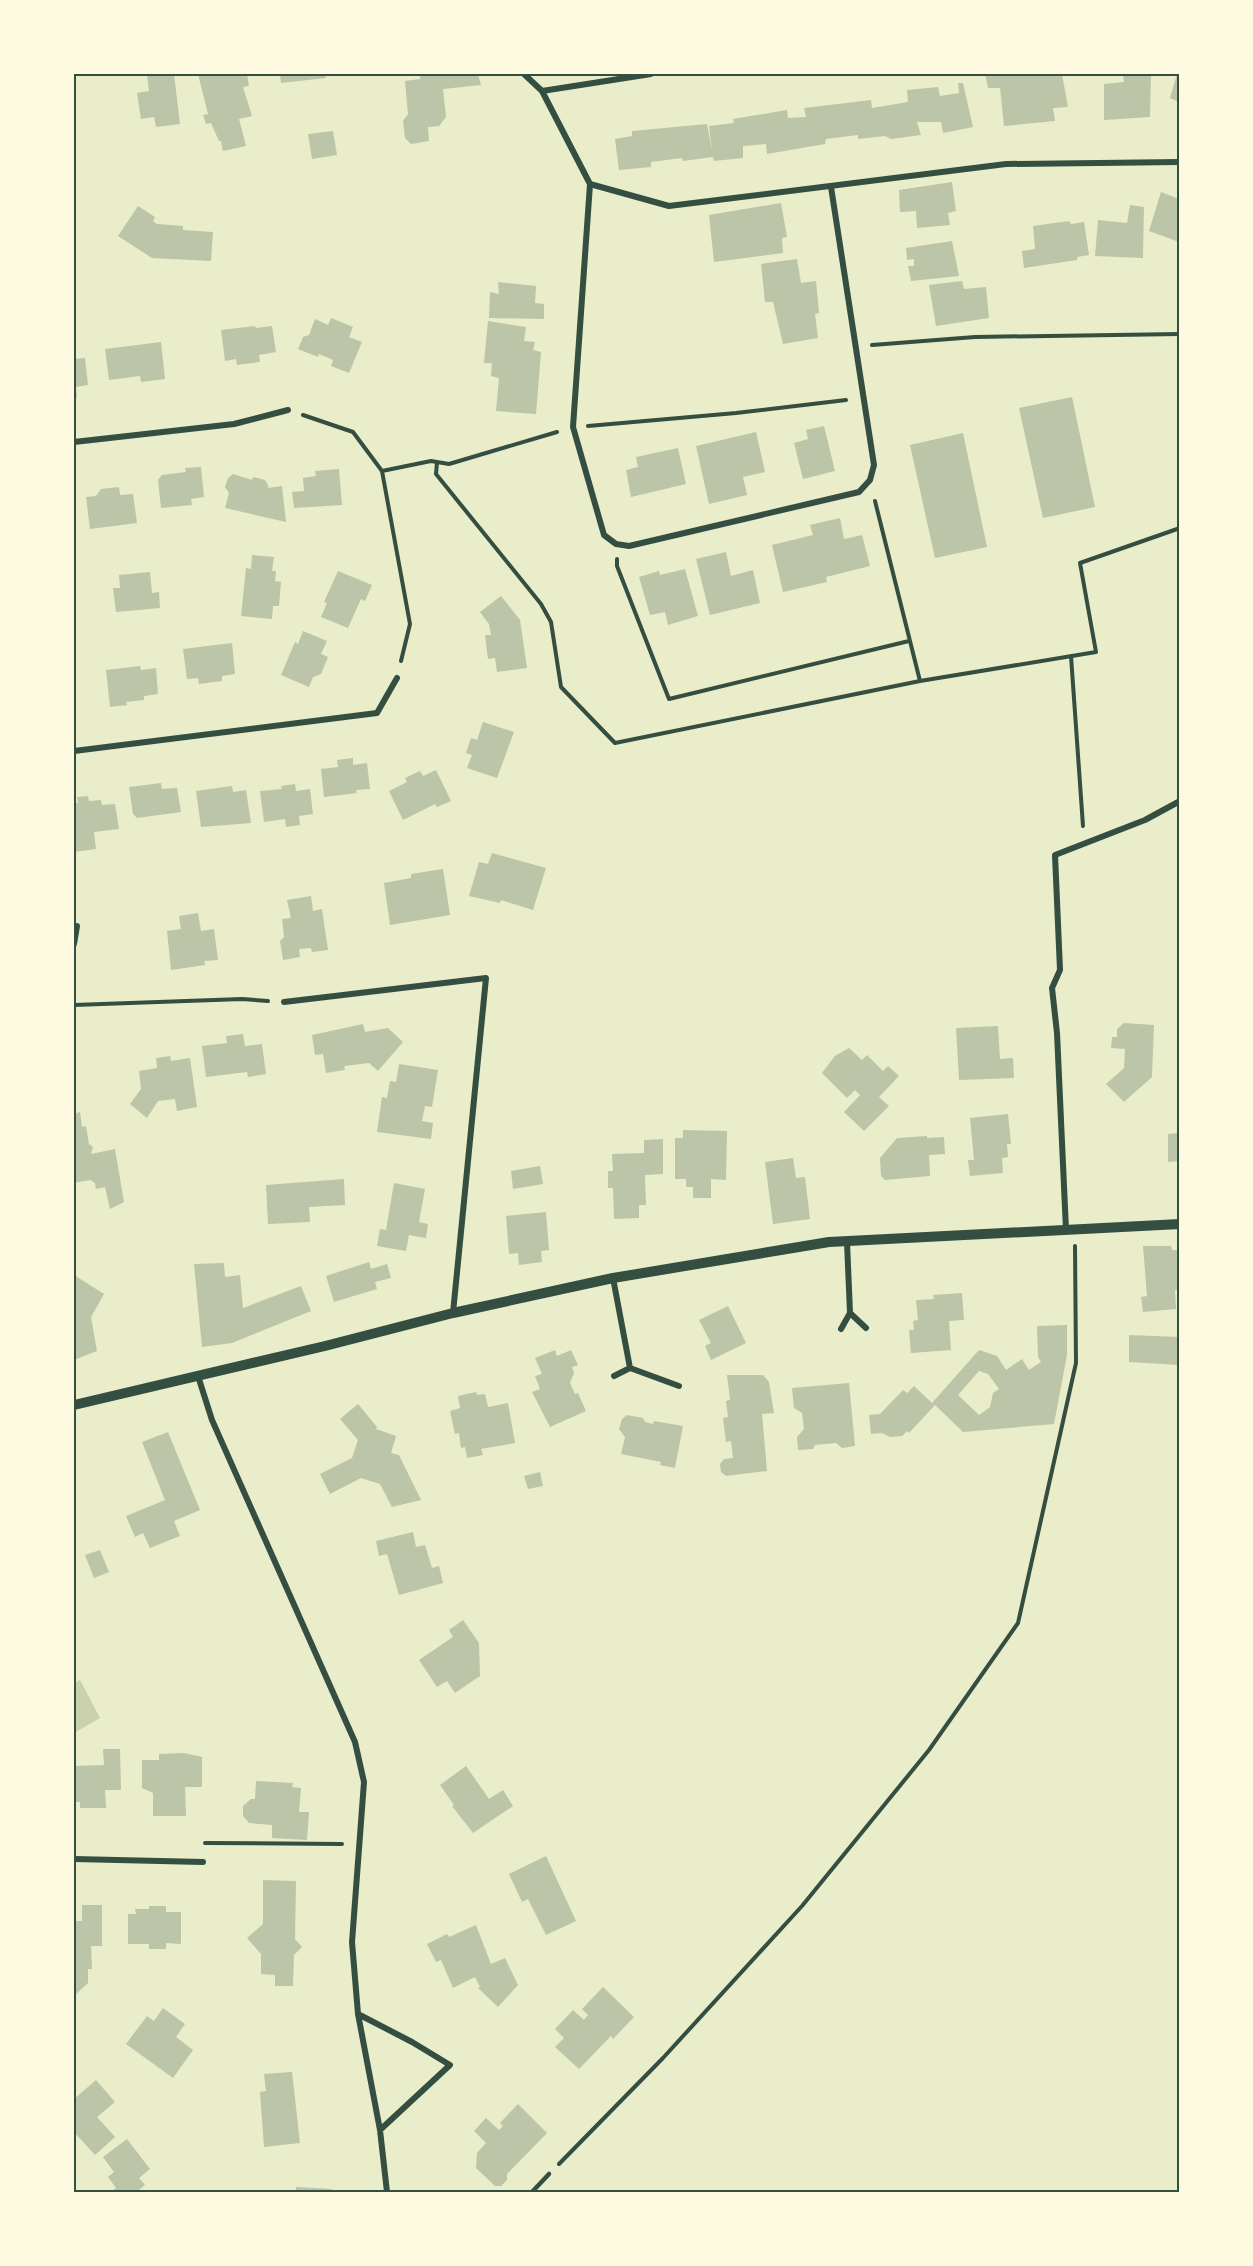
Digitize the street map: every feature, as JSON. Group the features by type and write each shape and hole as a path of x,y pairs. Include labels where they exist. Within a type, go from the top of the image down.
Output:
{"street":[{"path":"524,74 542,91 590,184 573,427 604,535 616,544 629,546 858,492 870,480 874,465 831,187"},
{"path":"542,91 651,74"},
{"path":"590,184 669,207 1006,164 1179,162"},
{"path":"74,441 234,424 288,410"},
{"path":"74,751 377,713 397,678"},
{"path":"1071,1231 1052,988 1060,970 1055,855 1146,820 1179,801"},
{"path":"74,944 77,926"},
{"path":"284,1002 486,978 453,1312"},
{"path":"74,1405 453,1312 613,1278 829,1242 1179,1224"},
{"path":"841,1329 850,1313 847,1242"},
{"path":"613,1278 630,1368"},
{"path":"850,1313 866,1328"},
{"path":"614,1376 630,1368 679,1386"},
{"path":"198,1376 212,1420 355,1742 364,1782 352,1942 358,2014 380,2130 387,2193"},
{"path":"74,1859 203,1862"},
{"path":"358,2014 412,2042 450,2066 380,2130"}],"lane":[{"path":"532,2193 549,2174"}],"path":[{"path":"855,347 975,336 1179,334"},
{"path":"382,471 431,461 449,464 573,427 736,413 864,397"},
{"path":"288,410 353,432 382,471 410,624 397,678"},
{"path":"437,462 436,474 541,604 551,622 561,687 615,743 920,681 1096,652 1080,563 1179,528"},
{"path":"870,480 920,681"},
{"path":"616,544 617,566 669,699 909,641"},
{"path":"1071,656 1085,843"},
{"path":"74,1005 242,999 284,1002"},
{"path":"549,2174 663,2058 802,1906 929,1750 1018,1623 1076,1363 1071,1231"},
{"path":"203,1862 204,1843 361,1844"}],"green space":[{"path":"80,1680 100,1718 74,1733 74,1683"}],"building":[{"path":"147,74 174,74 180,124 156,127 154,117 141,119 137,93 149,91"},
{"path":"198,74 247,74 249,86 243,87 252,116 239,119 246,146 223,151 221,141 211,123 206,124 203,115 208,114"},
{"path":"280,74 325,74 326,78 281,83"},
{"path":"420,74 478,74 481,85 443,89 446,117 439,126 428,127 429,141 411,144 405,138 403,121 408,114 405,81 420,79"},
{"path":"985,74 1062,74 1068,107 1053,108 1055,121 1004,126 1000,88 988,88"},
{"path":"1123,74 1151,74 1150,117 1104,120 1104,84 1124,82"},
{"path":"1177,74 1179,74 1179,102 1170,98"},
{"path":"958,83 963,83 973,127 943,133 941,122 917,122 921,135 891,139 885,136 858,139 858,135 826,139 825,144 767,154 766,144 743,146 743,158 714,161 713,157 683,161 682,158 651,162 651,167 619,170 615,139 632,136 632,131 707,124 712,150 709,126 734,123 733,119 787,110 788,118 806,117 804,108 871,100 872,108 908,102 907,90 938,87 940,96 959,93"},
{"path":"333,131 337,155 312,159 308,134"},
{"path":"952,182 956,211 948,213 950,225 917,228 916,211 900,212 899,190"},
{"path":"1161,192 1179,199 1179,242 1149,231"},
{"path":"781,203 787,237 782,238 783,253 714,262 709,215"},
{"path":"1130,205 1144,207 1143,258 1095,256 1098,220 1127,223"},
{"path":"138,206 155,217 153,221 157,224 183,226 183,230 213,232 211,261 152,258 118,236"},
{"path":"1069,221 1071,224 1084,222 1089,255 1077,257 1077,260 1024,268 1022,251 1035,249 1033,226"},
{"path":"952,241 959,276 911,281 908,266 914,266 914,259 907,260 906,248"},
{"path":"797,259 801,283 816,281 819,313 815,314 818,338 783,344 773,302 765,302 761,264"},
{"path":"962,281 964,289 986,287 989,318 936,326 929,285"},
{"path":"498,282 536,286 535,303 544,304 544,319 489,318 490,292 499,294"},
{"path":"331,318 353,327 349,337 362,342 349,373 331,366 333,360 298,349 303,337 309,335 315,319 328,325"},
{"path":"488,321 526,327 524,341 535,342 533,350 541,352 536,414 496,411 499,378 491,376 492,363 484,363"},
{"path":"255,326 256,328 272,326 276,352 259,355 260,362 237,365 236,359 225,361 221,330"},
{"path":"161,342 165,379 141,382 140,376 109,380 105,349"},
{"path":"85,358 88,385 76,387 77,398 74,398 74,359"},
{"path":"1072,397 1095,507 1043,518 1019,408"},
{"path":"824,426 835,471 803,479 794,443 808,439 806,430"},
{"path":"756,432 765,472 743,477 747,495 709,504 696,446"},
{"path":"963,433 987,547 935,558 910,445"},
{"path":"678,448 686,484 631,497 626,470 638,467 636,457"},
{"path":"201,467 204,497 191,499 192,505 161,508 158,480 162,475 186,472 185,468"},
{"path":"339,469 342,505 294,508 292,492 304,491 303,478 316,476 315,471"},
{"path":"233,474 252,480 253,477 265,480 268,488 282,486 286,522 225,508 229,493 225,487 228,478"},
{"path":"119,487 120,495 133,494 137,523 90,529 86,497 96,496 101,489"},
{"path":"840,518 844,539 862,535 870,566 826,577 827,582 783,592 772,545 813,535 810,525"},
{"path":"726,552 731,576 753,570 760,603 710,615 696,559"},
{"path":"252,555 274,557 272,571 276,571 275,581 281,582 279,606 273,606 272,619 241,616 246,568 251,569"},
{"path":"685,569 698,616 668,625 665,612 650,615 639,577 659,571 660,575"},
{"path":"338,571 372,585 365,601 361,599 348,628 321,617 327,603 324,602"},
{"path":"150,572 152,593 159,592 160,608 116,612 113,588 120,588 119,575"},
{"path":"501,596 520,620 527,668 497,672 495,658 488,659 485,635 491,635 489,624 480,612"},
{"path":"303,631 327,641 321,654 328,657 321,674 313,677 309,687 281,675 295,642 298,644"},
{"path":"232,643 235,674 222,676 222,681 199,684 198,678 187,679 183,649"},
{"path":"140,666 141,670 156,668 158,694 144,696 144,700 126,702 127,705 110,707 106,670"},
{"path":"483,722 514,732 497,778 467,768 472,755 466,753 471,738 477,740"},
{"path":"353,758 353,765 367,763 370,789 324,797 321,769 338,767 337,760"},
{"path":"436,770 451,801 437,807 435,804 403,820 389,791 407,782 405,778 420,771 423,776"},
{"path":"161,783 162,789 177,788 181,812 137,818 133,814 129,787"},
{"path":"295,784 296,791 310,789 313,814 299,816 300,825 286,827 285,819 264,822 260,791 282,789 281,786"},
{"path":"232,786 233,792 246,790 251,823 201,827 196,791"},
{"path":"88,796 89,801 101,800 102,805 115,804 119,829 94,832 96,849 74,852 74,803 78,803 77,797"},
{"path":"492,853 546,868 533,910 501,900 500,903 469,896 479,862 488,864"},
{"path":"443,869 450,915 390,925 384,883 411,878 411,874"},
{"path":"311,896 313,911 322,909 328,950 312,952 311,948 299,949 300,957 283,960 280,941 284,937 282,919 291,918 287,900"},
{"path":"198,913 201,931 214,929 218,960 204,961 205,965 171,970 167,931 181,929 179,916"},
{"path":"1124,1023 1154,1025 1152,1077 1124,1102 1106,1084 1124,1068 1125,1049 1111,1048 1112,1037 1117,1037 1117,1029"},
{"path":"363,1024 365,1032 388,1028 403,1042 378,1071 369,1063 344,1066 345,1070 326,1073 323,1054 315,1055 312,1035"},
{"path":"998,1026 1000,1059 1013,1058 1014,1078 959,1080 956,1028"},
{"path":"243,1034 245,1046 262,1044 266,1074 248,1077 247,1072 206,1077 202,1046 227,1043 226,1036"},
{"path":"849,1048 862,1060 867,1055 883,1071 888,1066 899,1076 879,1097 889,1106 864,1131 844,1112 860,1095 855,1090 847,1098 822,1073 835,1056"},
{"path":"170,1056 171,1061 190,1058 197,1107 177,1111 175,1099 158,1101 147,1118 130,1104 141,1089 139,1071 157,1068 156,1058"},
{"path":"399,1064 438,1070 432,1107 425,1106 422,1121 433,1123 431,1139 377,1132 382,1097 387,1098 390,1081 396,1082"},
{"path":"80,1112 82,1127 86,1126 89,1144 93,1147 91,1154 115,1149 124,1202 110,1209 105,1187 96,1189 95,1183 90,1180 74,1183 74,1114"},
{"path":"1008,1114 1011,1144 1007,1144 1008,1157 1002,1158 1003,1173 970,1176 968,1160 974,1160 970,1118"},
{"path":"683,1130 727,1131 726,1180 711,1179 711,1198 693,1198 693,1187 686,1187 686,1179 675,1179 675,1138 683,1138"},
{"path":"1179,1133 1179,1161 1168,1162 1168,1134"},
{"path":"927,1136 927,1138 944,1137 945,1154 929,1155 930,1176 885,1180 881,1176 880,1158 897,1138"},
{"path":"663,1139 663,1174 645,1175 646,1205 639,1205 639,1218 614,1219 613,1188 608,1188 608,1171 613,1171 612,1154 644,1153 644,1140"},
{"path":"793,1158 796,1178 805,1177 810,1219 773,1224 765,1162"},
{"path":"540,1166 543,1184 513,1189 511,1171"},
{"path":"344,1179 345,1205 309,1207 310,1222 268,1224 266,1185"},
{"path":"394,1183 425,1189 419,1222 428,1224 426,1238 409,1235 406,1251 377,1246 380,1229 386,1230"},
{"path":"546,1212 549,1250 541,1251 542,1262 519,1265 518,1253 509,1254 506,1216"},
{"path":"1143,1246 1171,1246 1172,1250 1179,1250 1179,1290 1175,1290 1176,1309 1143,1312 1141,1297 1147,1296"},
{"path":"369,1262 371,1269 387,1264 391,1278 375,1282 377,1289 334,1302 326,1276"},
{"path":"224,1263 225,1277 240,1275 243,1308 301,1286 311,1311 232,1343 202,1347 194,1264"},
{"path":"74,1275 104,1294 91,1317 97,1351 74,1360"},
{"path":"962,1293 964,1320 949,1321 951,1350 911,1353 909,1330 914,1330 913,1321 918,1320 916,1300 934,1299 933,1295"},
{"path":"728,1306 746,1343 711,1360 705,1346 711,1343 699,1320"},
{"path":"1067,1325 1067,1355 1054,1424 963,1432 935,1405 909,1433 907,1431 902,1436 890,1437 882,1433 871,1434 869,1415 880,1414 903,1390 907,1393 914,1386 932,1403 979,1350 997,1356 1006,1370 1022,1359 1029,1370 1041,1362 1038,1357 1037,1326","holes":["979,1371 988,1374 999,1389 993,1393 990,1407 979,1415 958,1395"]},
{"path":"1129,1335 1179,1337 1179,1365 1129,1362"},
{"path":"555,1350 557,1356 571,1350 578,1365 572,1367 574,1373 570,1383 575,1394 578,1393 586,1411 550,1427 532,1392 540,1389 535,1376 542,1374 535,1358"},
{"path":"727,1375 763,1375 769,1382 774,1413 762,1414 767,1471 726,1476 721,1472 720,1464 724,1459 733,1458 731,1441 726,1442 723,1418 728,1417 726,1401 730,1400"},
{"path":"849,1383 855,1446 842,1448 836,1443 815,1445 813,1449 798,1450 797,1437 804,1429 802,1413 794,1408 792,1388"},
{"path":"476,1392 477,1395 485,1394 488,1407 508,1403 515,1443 481,1449 483,1455 467,1458 465,1447 461,1448 459,1433 455,1434 450,1411 460,1408 458,1396"},
{"path":"358,1404 377,1427 376,1429 396,1436 391,1453 399,1455 421,1500 392,1507 380,1484 361,1478 330,1494 320,1474 352,1458 358,1440 340,1419"},
{"path":"627,1415 643,1418 645,1422 653,1424 654,1421 683,1426 675,1468 660,1465 661,1462 621,1454 625,1437 619,1429 622,1419"},
{"path":"168,1432 200,1510 174,1521 180,1536 150,1548 143,1533 135,1537 126,1516 165,1500 142,1442"},
{"path":"540,1472 543,1486 528,1489 524,1476"},
{"path":"413,1532 416,1547 425,1545 432,1568 439,1566 443,1583 399,1595 387,1554 379,1556 376,1541"},
{"path":"100,1550 109,1572 94,1578 85,1555"},
{"path":"463,1620 479,1643 480,1676 455,1693 447,1681 437,1687 419,1660 453,1637 449,1630"},
{"path":"103,1749 120,1749 121,1790 105,1790 106,1808 80,1808 80,1802 74,1802 74,1766 104,1765"},
{"path":"184,1753 202,1757 202,1787 185,1787 186,1816 153,1816 153,1793 142,1788 142,1760 159,1760 159,1754"},
{"path":"466,1766 489,1799 503,1790 513,1806 473,1833 452,1806 454,1805 440,1785"},
{"path":"256,1781 293,1783 292,1787 301,1788 299,1812 309,1812 307,1840 272,1838 272,1825 249,1823 243,1816 243,1806 251,1799 255,1799"},
{"path":"546,1856 576,1921 546,1935 528,1899 522,1902 509,1874"},
{"path":"263,1880 296,1881 295,1939 302,1947 294,1955 293,1986 275,1986 275,1975 261,1974 261,1954 247,1938 263,1924"},
{"path":"82,1905 102,1905 102,1946 91,1946 92,1969 88,1969 88,1983 74,1996 74,1921 82,1921"},
{"path":"149,1906 166,1906 166,1912 181,1912 181,1944 166,1943 166,1949 149,1949 149,1944 128,1944 128,1914 136,1914 135,1909 149,1909"},
{"path":"476,1925 491,1964 505,1958 518,1985 498,2007 478,1988 480,1987 475,1977 453,1988 441,1960 436,1962 427,1944 447,1934 449,1937"},
{"path":"603,1987 634,2017 613,2039 611,2036 579,2069 555,2047 564,2038 555,2029 573,2010 584,2020 588,2015 582,2009"},
{"path":"163,2008 185,2024 176,2037 193,2050 173,2078 126,2044 147,2016 154,2021"},
{"path":"292,2072 300,2143 264,2147 260,2092 266,2091 264,2074"},
{"path":"96,2080 115,2102 97,2117 115,2137 95,2155 74,2132 74,2099"},
{"path":"518,2104 547,2133 507,2174 507,2180 501,2186 495,2186 476,2168 477,2153 486,2143 474,2131 486,2118 499,2130 503,2126 500,2123"},
{"path":"127,2139 150,2169 139,2178 145,2185 136,2192 110,2192 116,2188 108,2177 114,2172 103,2157"},
{"path":"296,2187 332,2189 332,2192 296,2192"}]}
